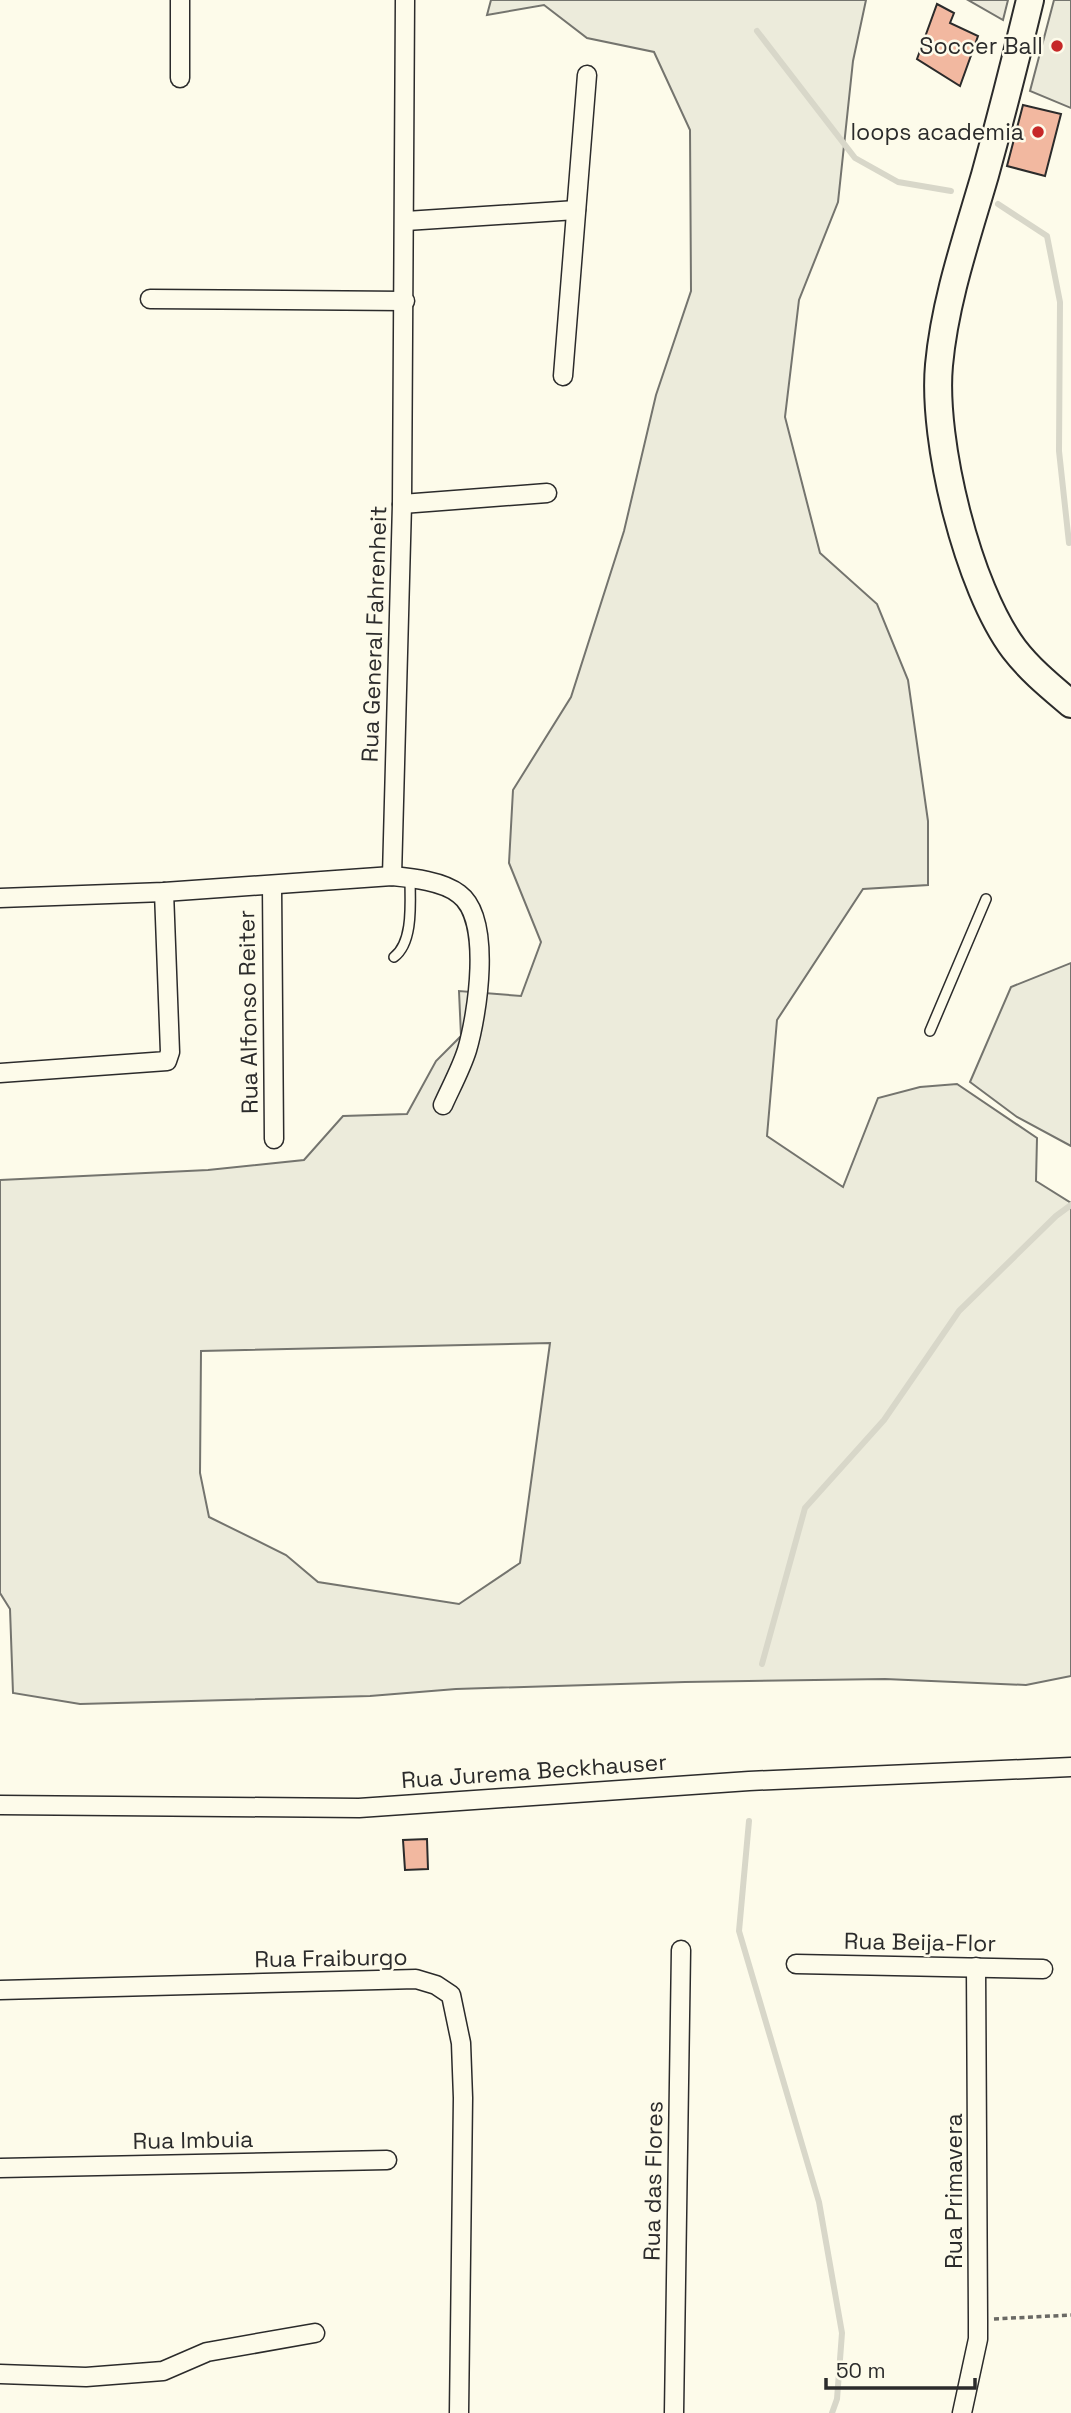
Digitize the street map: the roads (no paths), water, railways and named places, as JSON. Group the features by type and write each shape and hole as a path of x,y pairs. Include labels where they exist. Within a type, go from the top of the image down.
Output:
{"main road":[{"path":"1030,0 948,304 939,367 941,421 950,481 967,544 988,602 1013,648 1041,679 1071,704"}],"street":[{"path":"180,0 180,78"},
{"name":"Rua General Fahrenheit","path":"391,876 402,504 406,220 405,0"},
{"path":"563,376 587,75"},
{"path":"406,220 576,210"},
{"path":"150,299 404,301"},
{"path":"402,504 547,493"},
{"path":"0,898 164,892 391,876 410,878 460,894 477,927 479,972 475,1012 466,1051 443,1105"},
{"name":"Rua Alfonso Reiter","path":"272,884 274,1139"},
{"path":"0,1073 167,1061 170,1052 164,892"},
{"name":"Rua Jurema Beckhauser","path":"0,1805 359,1808 749,1781 1071,1767"},
{"name":"Rua das Flores","path":"674,2413 681,1950"},
{"name":"Rua Beija-Flor","path":"796,1964 1043,1969"},
{"name":"Rua Primavera","path":"962,2413 978,2339 976,1967"},
{"name":"Rua Fraiburgo","path":"0,1990 416,1979 436,1985 451,1995 461,2043 463,2098 459,2413"},
{"name":"Rua Imbuia","path":"0,2168 387,2160"},
{"path":"0,2374 86,2377 163,2371 207,2352 315,2333"}],"lane":[{"path":"394,957 400,952 407,933 410,878"},
{"path":"930,1031 986,900"}],"waterway":[{"path":"757,31 855,158 898,182 951,191"},
{"path":"998,204 1047,236 1060,302 1059,451 1069,543"},
{"path":"762,1664 805,1508 884,1420 959,1311 1056,1216 1071,1205"},
{"path":"749,1821 739,1931 819,2202 842,2333 837,2399 832,2413"}],"place":[{"name":"Soccer Ball","path":"1057,46"},
{"name":"loops academia","path":"1038,132"}]}
